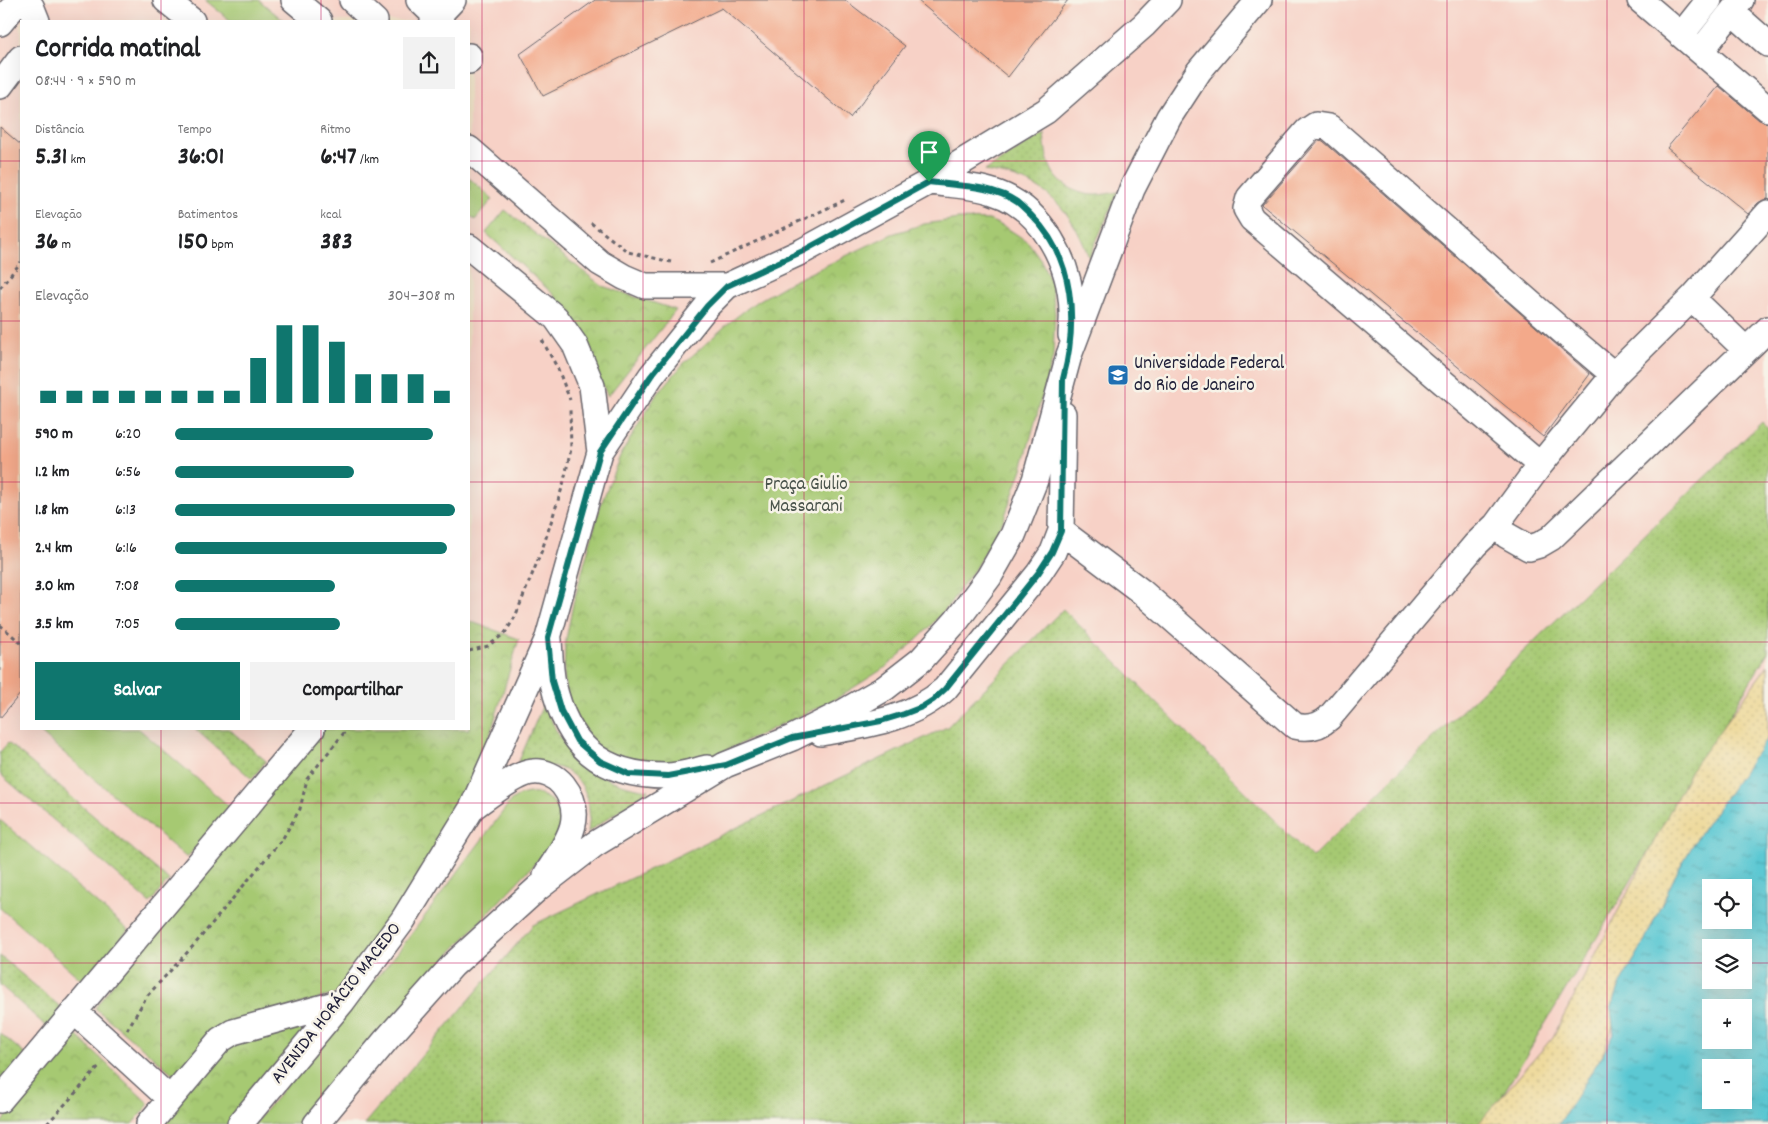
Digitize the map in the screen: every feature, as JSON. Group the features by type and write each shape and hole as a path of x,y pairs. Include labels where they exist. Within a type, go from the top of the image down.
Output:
{"street":[{"path":"0,23 19,0"},
{"path":"23,0 31,6 38,20"},
{"path":"166,0 191,20"},
{"path":"294,0 318,20"},
{"path":"352,0 375,20"},
{"path":"419,0 441,15"},
{"path":"726,765 668,776 629,774 600,761 577,741 561,711 552,681 548,638 600,452 651,376 707,306 727,286 803,251 929,182 1046,111 1144,25 1168,0"},
{"path":"316,1124 452,965 538,888 595,844 726,765 792,738 840,714 885,688 921,660 957,620 989,577 1014,535 1035,480 1070,355 1132,189 1169,117 1198,72 1259,0"},
{"path":"1640,0 1768,108"},
{"path":"1682,34 1709,0"},
{"path":"1701,52 1737,6 1768,44"},
{"path":"0,86 20,59"},
{"path":"1540,465 1252,219 1246,209 1249,198 1307,131 1316,124 1329,127 1553,324 1614,375"},
{"path":"470,150 600,263 624,277 645,286 727,286"},
{"path":"929,182 995,192 1017,202 1043,227 1059,254 1069,288 1072,312 1070,355"},
{"path":"1061,531 1142,592 1295,726 1304,728 1322,723 1329,718 1475,545 1496,526 1540,465 1614,375 1692,298 1768,214"},
{"path":"470,248 556,318 575,345 592,386 600,452"},
{"path":"1692,298 1746,350"},
{"path":"1496,526 1506,535 1530,548 1551,538 1768,329"},
{"path":"792,738 881,721 922,707 933,700 945,689 1039,572 1052,552 1061,531 1063,379"},
{"name":"AVENIDA HORÁCIO MACEDO","path":"240,1124 342,1002 404,920 472,808 548,638"},
{"path":"0,1100 311,730"},
{"path":"472,808 501,787 531,772 546,773 560,781 570,794 575,810 574,826 564,847 538,888"},
{"path":"149,1124 220,1040 226,1036 233,1032 342,1002"},
{"path":"74,1011 170,1099"}],"path":[{"path":"704,265 848,199"},
{"path":"590,222 628,252 680,265"},
{"path":"0,288 20,263"},
{"path":"470,651 488,646 506,634 542,550 563,485 571,449 570,402 558,369 537,333"},
{"path":"0,625 20,641"},
{"path":"47,1124 116,1049 147,996 195,944 283,838 300,809 307,779 346,730"}],"shaded area":[{"name":"Universidade Federal do Rio de Janeiro","path":"0,0 1768,0 1768,737 1611,1009 1614,1034 1559,1124 132,1124 149,1105 76,1035 0,1123"}],"green space":[{"path":"205,0 259,0 283,20 230,20"},
{"path":"1044,133 1047,158 1053,172 1064,184 1077,192 1089,195 1118,192 1089,258 1071,220 1053,199 1030,184 1008,175 985,171"},
{"path":"470,179 493,199 475,220 470,216"},
{"path":"505,210 602,286 676,310 608,396 554,295 486,233"},
{"name":"Praça Giulio Massarani","path":"959,219 989,220 1007,228 1028,242 1041,260 1051,283 1055,313 1053,357 1022,469 1003,521 974,570 945,610 921,636 886,667 834,700 725,751 690,762 651,767 597,749 567,703 564,674 565,644 573,604 601,504 620,456 655,397 684,363 730,322 753,304 787,284 892,234 924,224"},
{"path":"1762,422 1768,428 1768,652 1485,1124 364,1124 533,925 947,727 1063,609 1312,858 1398,772"},
{"path":"470,621 519,639 485,752 450,820 410,890 335,994 225,1026 177,1077 95,1008 300,730 470,730"},
{"path":"545,700 559,736 582,763 612,781 649,790 588,832 588,803 586,794 577,779 556,767 516,768"},
{"path":"37,730 140,730 229,806 187,858"},
{"path":"196,730 230,730 266,761 252,779"},
{"path":"8,743 169,880 150,903 0,774 0,752"},
{"path":"529,793 546,797 559,809 561,821 556,841 427,978 301,1124 254,1124 398,952 510,802 520,795"},
{"path":"0,820 128,930 85,983 0,908"},
{"path":"0,956 63,1009 48,1028 0,985"},
{"path":"319,1015 229,1124 155,1124 221,1045"},
{"path":"0,1033 26,1055 0,1087"},
{"path":"76,1035 149,1104 132,1124 0,1124"}],"sand":[{"path":"1768,665 1768,742 1641,948 1591,1087 1569,1124 1478,1124 1553,1037 1691,770"}],"water":[{"path":"1768,737 1768,1124 1559,1124 1614,1034 1611,1009 1621,982 1641,948 1675,876 1698,836"}],"building":[{"path":"595,0 845,0 905,46 850,118 722,8 543,96 520,54"},
{"path":"917,0 1068,0 1008,77"},
{"path":"1719,86 1759,120 1768,123 1768,199 1758,203 1748,214 1667,148"},
{"path":"0,127 20,144 20,694 0,718"},
{"path":"1319,140 1323,141 1590,374 1543,437 1262,205"}],"place":[{"name":"Universidade Federal do Rio de Janeiro","path":"1118,375"}],"route":[{"path":"929,182 982,189 995,192 1017,202 1043,227 1059,254 1069,288 1072,312 1070,355 1063,379 1061,531 1052,552 1039,572 945,689 922,707 881,721 792,738 726,765 668,776 629,774 600,761 577,741 561,711 552,681 548,638 600,452 651,376 707,306 727,286 803,251 929,182"}]}
